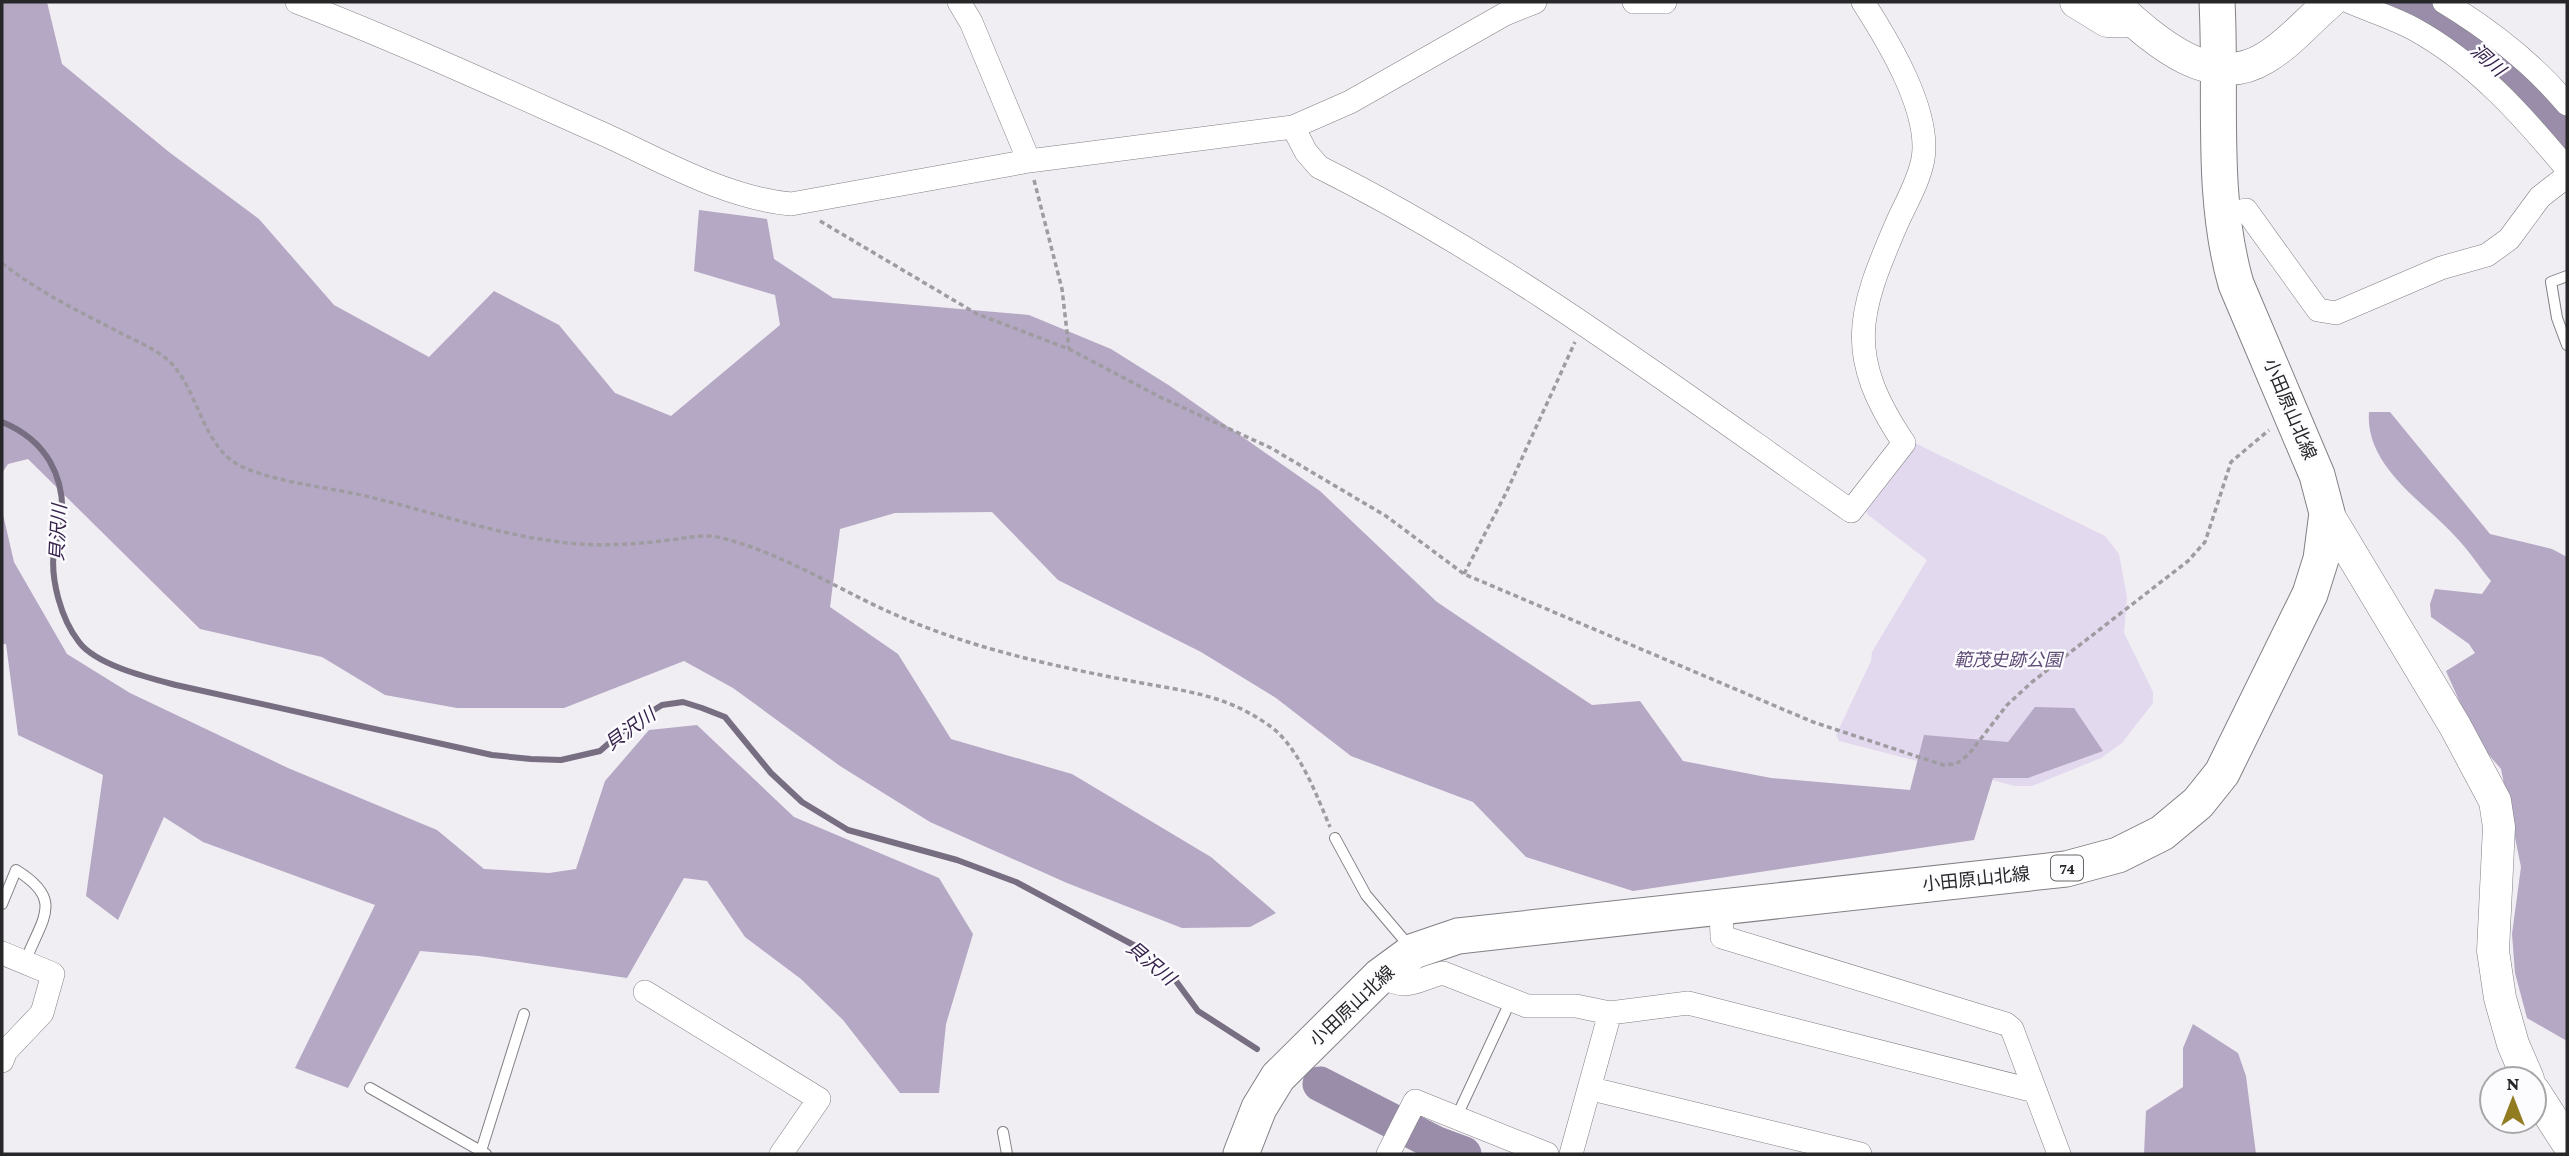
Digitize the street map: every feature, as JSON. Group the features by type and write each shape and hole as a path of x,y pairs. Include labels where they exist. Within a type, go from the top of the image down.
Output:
{"main road":[{"name":"小田原山北線","path":"1241,1154 1259,1108 1278,1077 1380,976 1414,951 1458,936 2066,869 2118,855 2162,833 2198,803 2222,772 2310,594 2321,559 2327,513 2317,475 2236,284 2228,256 2219,135 2217,2"}],"street":[{"path":"297,2 451,65 714,184 766,202 791,204 1029,161 1293,127 1350,103 1505,14 1535,2"},
{"path":"959,2 971,22 1029,161"},
{"path":"1633,2 1665,2"},
{"path":"1293,127 1319,167 1438,230 1583,325 1852,511 1904,443 1872,390 1863,351 1864,314 1870,286 1923,158 1922,122 1884,34 1863,2"},
{"path":"2076,2 2107,20 2122,11 2188,60 2220,71 2264,59 2330,2"},
{"path":"2350,2 2413,29 2467,65 2531,126 2567,169"},
{"path":"2444,2 2483,25 2527,61 2567,104"},
{"path":"2223,216 2246,210 2318,310 2336,313 2441,268 2487,255 2509,239 2540,197 2567,176"},
{"path":"2327,513 2455,726 2495,801 2499,827 2499,860 2493,951 2500,998 2522,1065"},
{"path":"1720,907 1722,937 2006,1024 2012,1029 2059,1154"},
{"path":"2,953 53,974 42,1013 3,1052"},
{"path":"1380,976 1397,985 1408,986 1443,974 1527,1006 1576,1006 1610,1013 1688,1003 2035,1090"},
{"path":"645,992 818,1099 781,1154"},
{"path":"1571,1154 1592,1089 1610,1013"},
{"path":"1592,1089 1860,1154"},
{"path":"1396,1152 1415,1101 1547,1154"},
{"path":"2548,1113 2567,1142"}],"lane":[{"path":"2567,276 2551,282 2557,318 2567,345"},
{"path":"1335,838 1366,895 1414,951"},
{"path":"2,904 16,870 36,882 46,895 47,908 25,962"},
{"path":"1456,1118 1511,1000"},
{"path":"370,1088 484,1153 524,1014"},
{"path":"1003,1132 1007,1154"}],"path":[{"path":"1029,161 1062,289 1069,349"},
{"path":"791,204 977,314 1069,349 1160,397 1271,448 1386,516 1464,573 1813,722 1943,765 1956,764 1969,754 2007,705 2032,682 2188,561 2205,542 2231,462 2245,454 2290,409"},
{"path":"2,263 29,285 151,348 172,365 219,448 239,466 276,480 362,495 516,536 579,544 618,545 668,541 690,535 720,537 789,563 904,618 969,641 1118,678 1210,694 1270,725 1294,754 1335,838"},
{"path":"1464,573 1506,493 1583,325"}],"green space":[{"name":"範茂史跡公園","path":"1913,442 2105,536 2119,554 2127,597 2124,633 2153,692 2153,703 2122,743 2101,758 2032,786 2015,786 1839,741 1836,735 1871,661 1872,652 1927,560 1867,514 1865,505"}],"shaded area":[{"path":"2,2 47,2 62,64 169,152 259,219 334,305 429,357 494,291 559,325 615,393 671,416 780,325 775,295 694,271 699,210 767,219 774,259 833,298 1029,315 1111,349 1170,386 1320,491 1437,602 1489,637 1592,705 1640,701 1683,761 1771,778 1910,790 1924,735 2008,742 2035,707 2074,708 2103,751 2028,778 1993,778 1974,840 1633,891 1526,857 1473,802 1351,756 1276,698 1201,652 1058,580 992,512 895,513 840,529 830,607 898,654 951,739 1072,774 1211,857 1276,913 1250,927 1182,928 1067,883 930,822 840,766 733,688 684,661 564,708 457,708 385,695 322,657 200,629 28,459 8,464 2,473"},
{"path":"2369,412 2390,412 2490,534 2552,549 2567,557 2567,1041 2527,1018 2515,973 2512,934 2521,867 2501,769 2477,741 2446,671 2475,653 2469,644 2431,617 2430,604 2435,589 2482,594 2491,581 2458,539 2385,465 2370,431"},
{"path":"2,510 14,562 67,654 130,693 288,768 437,830 484,869 549,873 576,869 605,781 649,730 697,725 794,817 939,878 973,934 946,1024 939,1093 900,1093 843,1020 801,979 745,937 707,881 684,878 627,978 479,956 420,951 348,1088 295,1068 375,905 203,842 164,817 118,920 86,896 103,775 18,735 6,644 2,644"},
{"path":"2193,1024 2238,1053 2246,1076 2256,1154 2144,1154 2146,1111 2183,1087 2183,1048"}],"waterway":[{"name":"洞川","path":"2398,2 2473,45 2521,85 2567,134"},
{"name":"貝沢川","path":"2,422 30,439 50,462 56,475 62,507 62,524 53,561 58,598 67,622 79,642 110,664 176,685 492,755 531,759 561,760 600,751 631,724 662,705 683,702 702,708 725,717 771,773 802,802 848,830 957,860 1016,882 1141,949 1173,977 1198,1011 1257,1049"},
{"name":"貝沢川","path":"1320,1084 1437,1144 1464,1154"}]}
